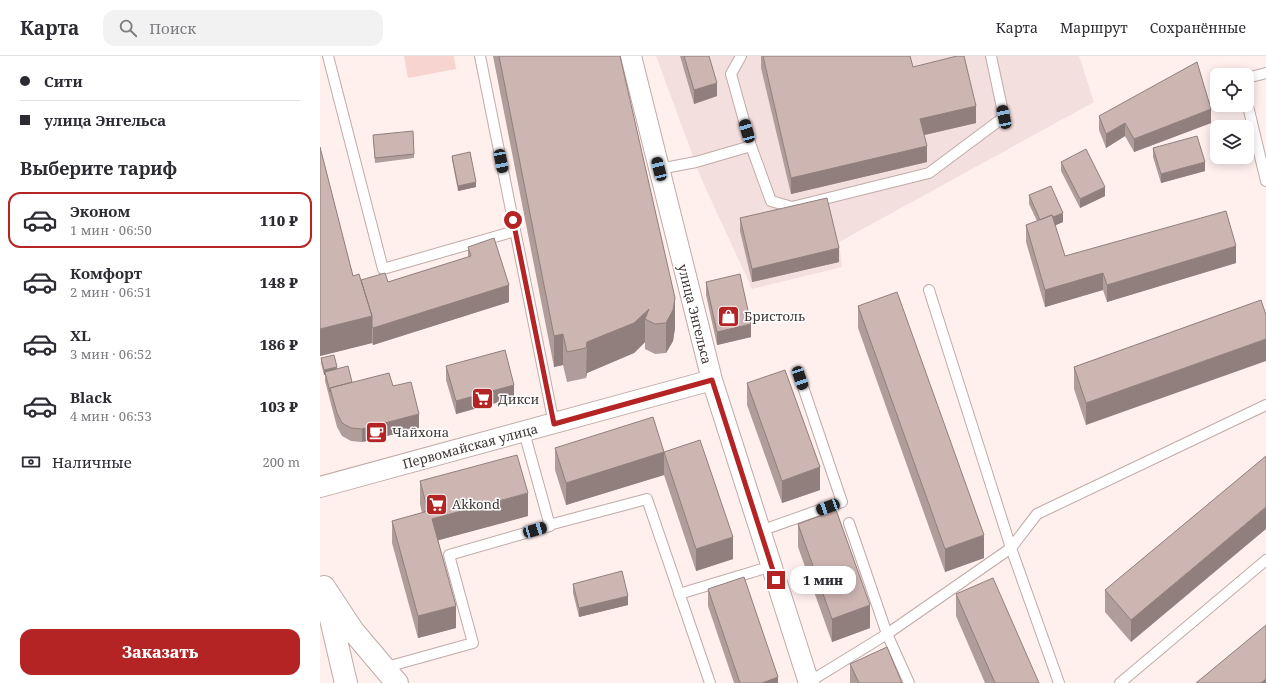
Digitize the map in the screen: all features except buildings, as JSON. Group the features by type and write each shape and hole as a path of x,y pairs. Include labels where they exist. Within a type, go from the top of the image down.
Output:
{"street":[{"name":"улица Энгельса","path":"631,56 712,380 809,682"},
{"name":"Первомайская улица","path":"320,487 712,380"},
{"path":"322,580 353,631 390,675"},
{"path":"320,628 322,580"},
{"path":"322,580 346,683"}],"lane":[{"path":"328,56 383,269 515,231"},
{"path":"480,56 554,424"},
{"path":"741,56 730,74 752,146 771,201 792,207 929,173 1004,117 991,56"},
{"path":"1254,76 1266,73"},
{"path":"1249,112 1266,182"},
{"path":"659,169 696,162 752,146"},
{"path":"929,290 1011,548 1059,683"},
{"path":"760,531 842,502 800,378"},
{"path":"809,682 887,634 1011,548 1037,514 1266,405"},
{"path":"524,432 549,526"},
{"path":"390,675 473,643 449,555 647,499 710,683"},
{"path":"849,523 887,634 909,683"},
{"path":"1120,683 1266,560"},
{"path":"679,594 772,566"}],"shaded area":[{"path":"404,56 454,56 456,69 408,78"},
{"path":"656,56 1079,56 1094,102 839,242 842,267 752,289 701,178"}],"place":[{"name":"Бристоль","path":"728,316"},
{"name":"Дикси","path":"483,399"},
{"name":"Чайхона","path":"377,432"},
{"name":"Akkond","path":"437,504"}],"route":[{"path":"513,220 554,424 712,380 776,580"}]}
